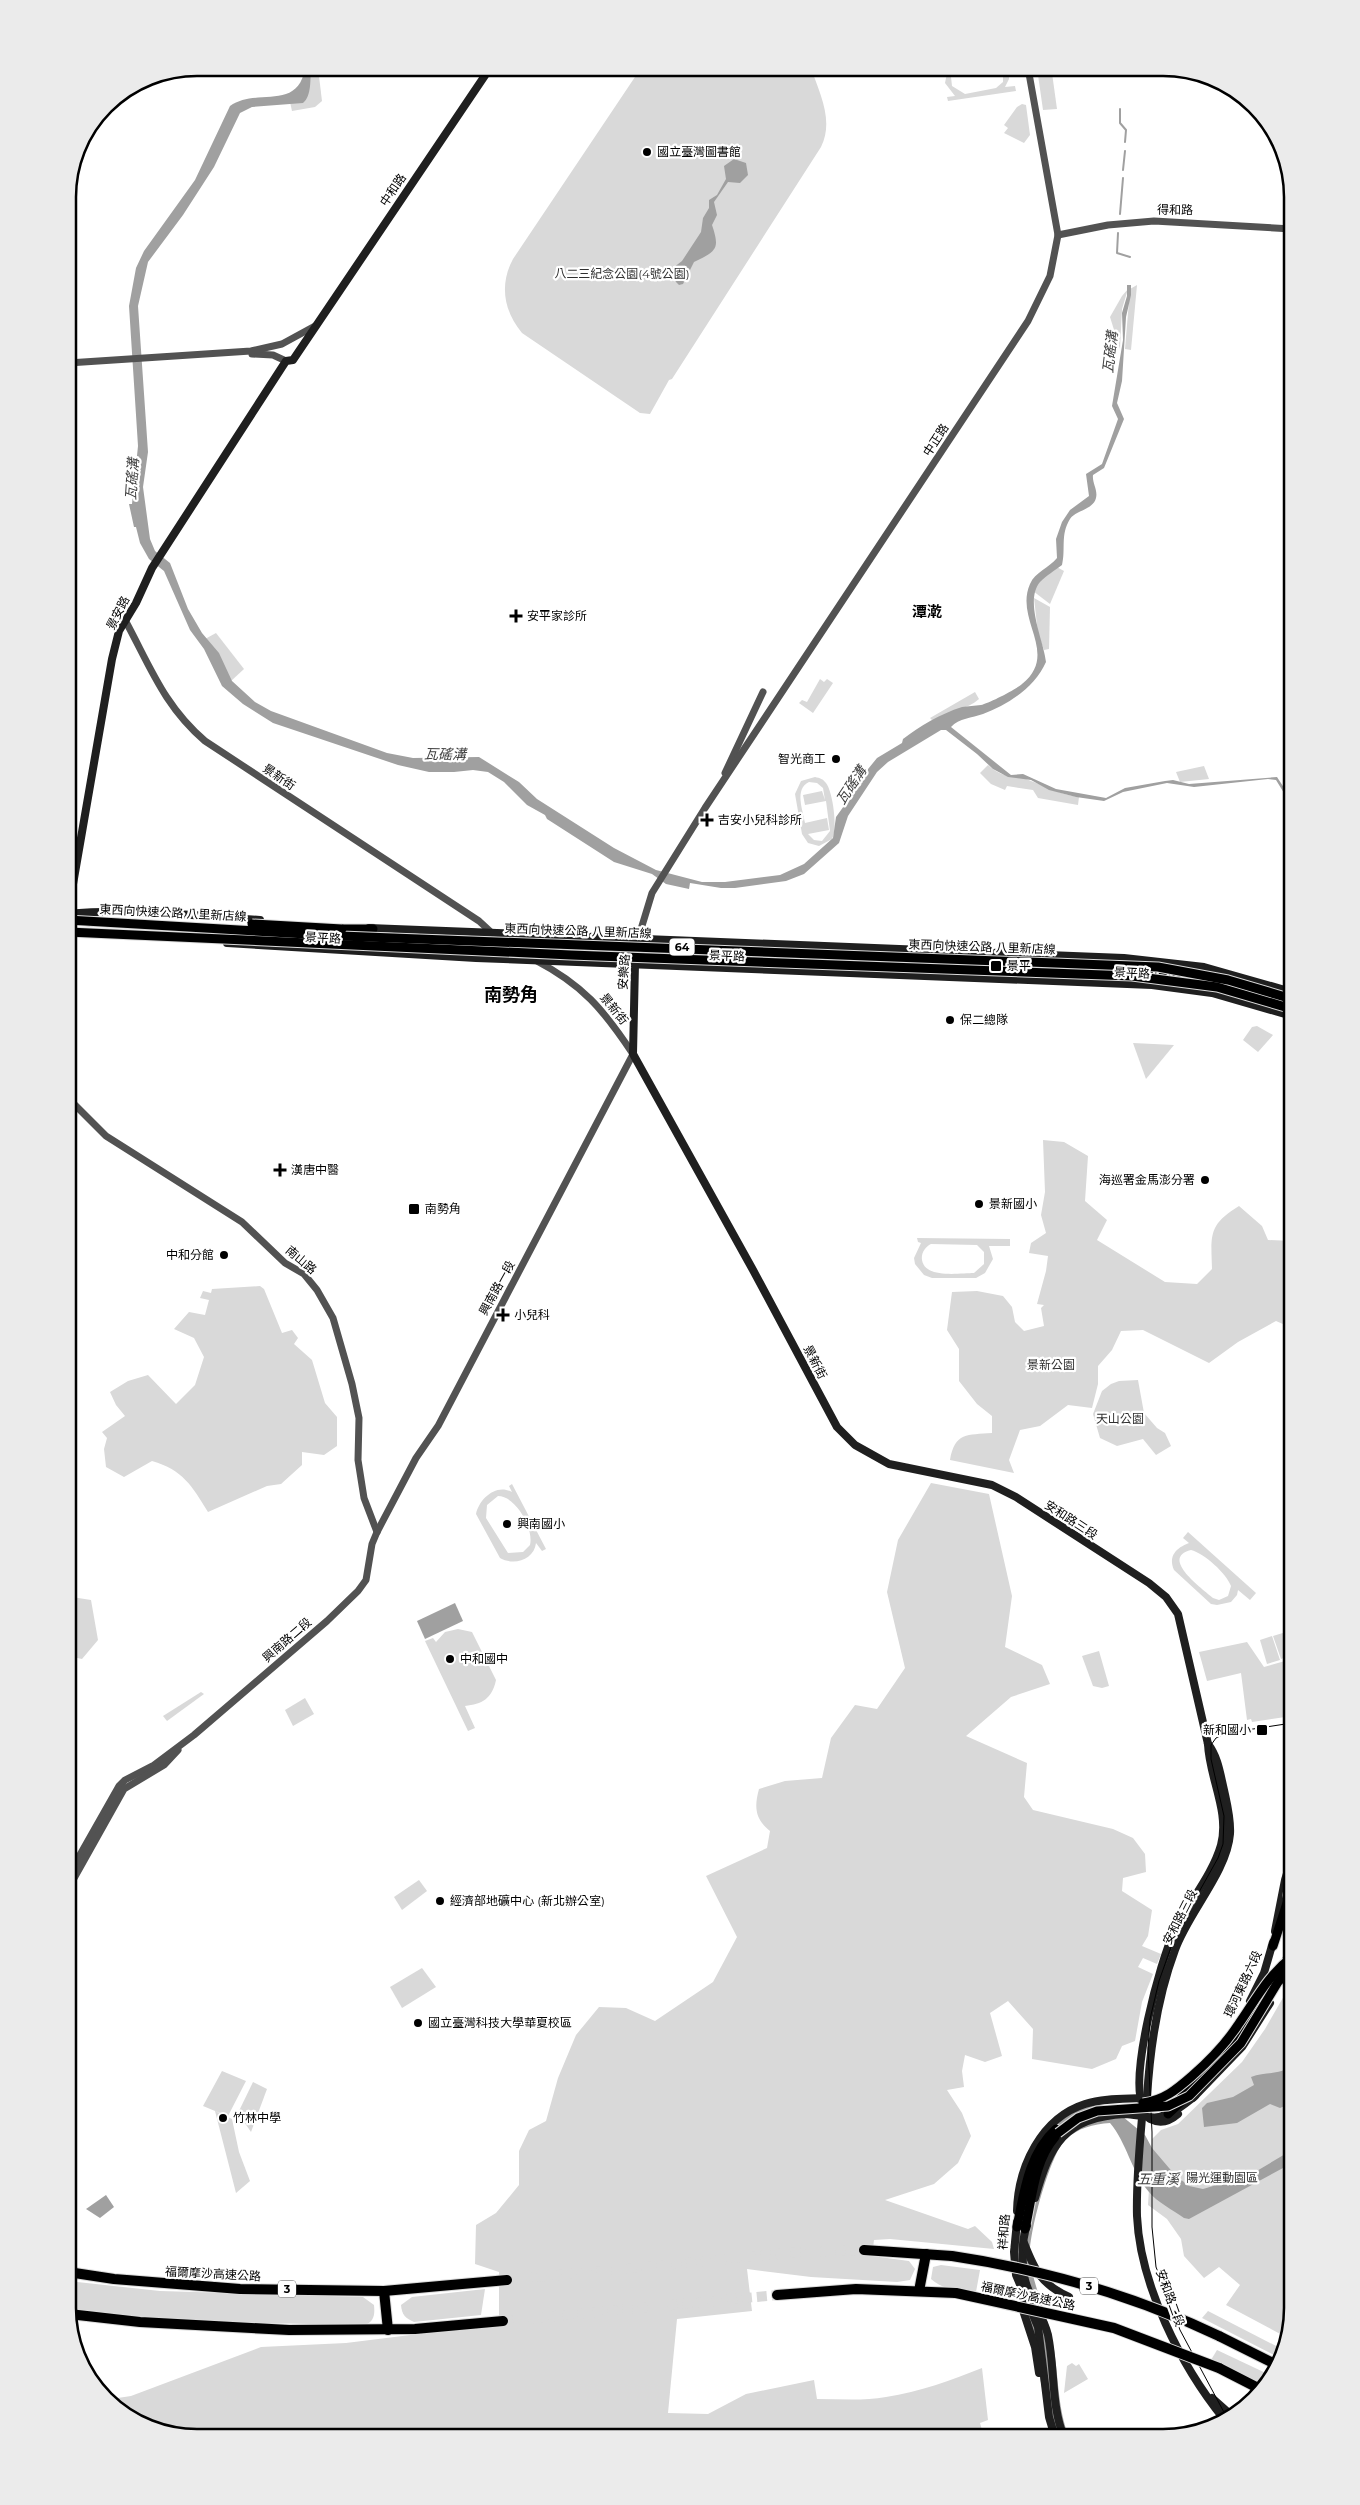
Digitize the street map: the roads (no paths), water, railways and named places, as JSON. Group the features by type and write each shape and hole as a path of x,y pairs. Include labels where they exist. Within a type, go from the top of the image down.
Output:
{"highway":[{"path":"77,919 94,916 373,929"},
{"name":"東西向快速公路 八里新店線","path":"77,921 341,936 1158,967 1228,980 1284,997"},
{"name":"東西向快速公路 八里新店線","path":"77,933 117,932 571,955 1132,976 1217,987 1284,1007"},
{"path":"1272,1950 1284,1910"},
{"path":"1168,2114 1227,2051 1284,1966"},
{"path":"1057,2131 1077,2114 1088,2109 1107,2105 1151,2102 1172,2093 1226,2042 1274,1980 1284,1972"},
{"path":"1021,2228 1024,2196 1038,2152 1044,2140 1078,2118 1097,2111 1162,2107 1178,2103 1189,2096 1241,2043 1274,1980"},
{"path":"1142,2108 1168,2106 1178,2101 1196,2084"},
{"name":"福爾摩沙高速公路","path":"864,2250 952,2256 1007,2264 1138,2300 1220,2336 1271,2362"},
{"path":"919,2291 926,2254"},
{"name":"福爾摩沙高速公路","path":"76,2273 189,2286 384,2291 508,2280"},
{"name":"福爾摩沙高速公路","path":"777,2295 856,2289 956,2293 1114,2328 1219,2368 1255,2386"},
{"path":"384,2291 388,2330"},
{"path":"76,2315 140,2322 238,2328 388,2330 504,2321"}],"main road":[{"name":"中和路","path":"286,361 293,360 484,76"},
{"name":"景安路","path":"77,864 112,659 119,631 152,568 286,361"},
{"name":"景平路","path":"77,913 155,914 391,930 1150,960 1204,967 1284,990"},
{"name":"景平路","path":"77,919 85,923 356,941 370,939 391,930"},
{"name":"景新街","path":"492,933 535,960"},
{"name":"景平路","path":"77,934 535,960 1152,985 1212,993 1284,1014"},
{"name":"安樂路","path":"633,1054 634,964"},
{"name":"景新街","path":"633,1054 753,1270 837,1427 855,1445 889,1464 983,1482"},
{"name":"安和路三段","path":"983,1482 1016,1498 1149,1582 1166,1597 1180,1621 1208,1744 1208,1755 1222,1817 1222,1844 1217,1858 1174,1932 1152,1998 1142,2108"},
{"name":"環河東路六段","path":"1142,2108 1174,2091 1228,2037 1251,1999 1272,1950 1284,1885"},
{"path":"1272,1950 1284,1955"},
{"path":"1142,2108 1157,2123 1165,2122 1182,2111 1226,2066 1251,2036 1271,2000 1284,1971"},
{"path":"1142,2108 1157,2118 1172,2113 1195,2096"},
{"path":"1124,2099 1125,2114"},
{"name":"祥和路","path":"1061,2429 1058,2417 1048,2337 1041,2314 1024,2274 1023,2239 1018,2200 1022,2183 1030,2157 1043,2133 1071,2110 1095,2102 1124,2099 1142,2108"},
{"name":"祥和路","path":"1053,2429 1049,2416 1041,2338 1034,2316 1020,2288 1016,2275 1014,2252 1048,2157 1062,2138 1076,2126 1089,2120 1125,2114 1142,2108"},
{"name":"安和路二段","path":"1142,2108 1137,2203 1139,2233 1154,2293 1173,2337 1204,2392 1220,2414"},
{"path":"1023,2239 1032,2262 1043,2281 1068,2298"},
{"path":"1020,2288 1019,2298 1035,2347 1039,2373"},
{"name":"安和路二段","path":"1204,2392 1226,2411"}],"street":[{"name":"中正路","path":"665,873 723,781 1028,321 1050,276 1058,235 1030,77"},
{"name":"得和路","path":"1058,235 1123,223 1154,221 1284,229"},
{"name":"中和路","path":"251,351 282,344 315,326"},
{"name":"中和路","path":"77,363 251,351 276,352 286,361"},
{"path":"224,353 265,354 286,361"},
{"name":"景新街","path":"125,620 166,698 178,716 205,741 464,911 492,933"},
{"path":"723,781 763,692"},
{"name":"安樂路","path":"634,964 638,939 652,893 665,873"},
{"name":"景新街","path":"535,960 562,974 583,989 609,1019 633,1054"},
{"name":"興南路一段","path":"377,1532 416,1458 438,1426 633,1054"},
{"name":"南山路","path":"77,1107 106,1136 242,1222 285,1263 304,1274 317,1290 333,1318 352,1384 358,1418 358,1460 364,1498 377,1532"},
{"name":"興南路二段","path":"76,1862 119,1786 125,1780 154,1765 181,1745 327,1621 358,1591 366,1580 372,1544 377,1532"},
{"name":"興南路二段","path":"76,1874 124,1789 164,1765 181,1745"}],"water":[{"path":"303,76 310,76 308,96 303,103 252,107 240,113 214,167 183,215 148,262 138,306 148,452 143,487 150,539 155,551 170,563 188,609 202,633 219,653 232,681 255,702 271,711 387,753 413,758 479,757 519,782 537,799 614,848 656,870 702,882 725,882 780,875 804,864 833,838 836,817 854,792 860,779 877,758 902,743 903,739 916,730 946,713 962,707 981,705 1019,687 1033,672 1037,660 1037,648 1027,610 1030,584 1035,576 1057,558 1056,539 1062,522 1070,510 1089,496 1086,474 1102,464 1118,419 1112,406 1123,340 1122,313 1127,296 1127,285 1131,285 1131,295 1126,317 1122,381 1117,403 1124,419 1104,468 1093,475 1096,489 1094,502 1088,508 1073,516 1067,525 1064,536 1062,565 1040,582 1036,590 1034,610 1046,662 1035,679 1020,694 1002,706 962,720 951,727 1011,775 1023,774 1056,789 1106,798 1125,788 1173,780 1189,784 1277,777 1284,788 1284,793 1276,780 1268,779 1194,787 1167,783 1123,792 1104,801 1076,797 1049,790 1031,780 1008,777 993,769 946,730 941,730 888,762 877,772 848,816 839,843 804,874 786,881 735,888 721,888 690,883 689,889 666,884 652,874 614,862 527,805 504,782 488,772 473,770 429,772 398,765 273,723 243,704 222,686 204,649 190,630 164,571 149,559 140,543 136,527 134,527 129,504 132,504 138,446 129,306 136,268 144,251 195,180 230,106 252,98 285,94 294,90"},
{"path":"734,159 746,163 748,175 740,183 728,182 714,202 717,215 712,225 716,239 715,248 708,255 694,262 683,284 679,285 671,277 669,271 682,261 701,232 703,218 709,208 709,200 717,195 726,179 724,166"},
{"path":"455,1603 463,1621 425,1639 417,1621"},
{"path":"1284,2070 1284,2106 1280,2108 1270,2104 1237,2123 1204,2127 1202,2108 1207,2103 1233,2097 1254,2085 1251,2077"},
{"name":"五重溪","path":"1096,2104 1111,2107 1145,2135 1152,2148 1175,2175 1189,2186 1203,2189 1250,2175 1284,2155 1284,2167 1189,2219 1184,2218 1165,2206 1149,2192 1138,2175 1121,2139 1110,2123 1086,2127 1075,2132 1065,2140 1053,2162 1041,2197 1030,2249 1032,2271 1053,2344 1060,2403 1066,2429 1050,2429 1040,2378 1036,2339 1015,2276 1018,2238 1034,2158 1052,2124 1071,2109"},
{"path":"106,2195 114,2207 100,2218 86,2209"}],"waterway":[{"name":"瓦磘溝","path":"1120,109 1120,123 1126,130 1125,142"},
{"name":"瓦磘溝","path":"1123,170 1125,151"},
{"name":"瓦磘溝","path":"1120,214 1123,178"},
{"name":"瓦磘溝","path":"1118,233 1117,253 1130,257"}],"tunnel":[{"path":"507,2280 789,2253 864,2250"},
{"path":"503,2321 777,2295"}],"tram line":[{"path":"1224,2412 1180,2330 1156,2267 1152,2227 1152,2132 1148,2048 1150,2019 1159,1981 1176,1933 1218,1858 1223,1844 1224,1816 1211,1759 1211,1745 1216,1738 1227,1733 1284,1724"}],"railway":[{"path":"77,924 457,945 1139,971 1207,979 1284,1001"}],"place":[{"name":"國立臺灣圖書館","path":"647,152"},
{"name":"安平家診所","path":"516,616"},
{"name":"智光商工","path":"836,759"},
{"name":"吉安小兒科診所","path":"707,820"},
{"name":"景平","path":"996,966"},
{"name":"保二總隊","path":"950,1020"},
{"name":"漢唐中醫","path":"280,1170"},
{"name":"海巡署金馬澎分署","path":"1205,1180"},
{"name":"景新國小","path":"979,1204"},
{"name":"南勢角","path":"414,1209"},
{"name":"中和分館","path":"224,1255"},
{"name":"小兒科","path":"503,1315"},
{"name":"興南國小","path":"507,1524"},
{"name":"中和國中","path":"450,1659"},
{"name":"新和國小","path":"1262,1730"},
{"name":"經濟部地礦中心 (新北辦公室)","path":"440,1901"},
{"name":"國立臺灣科技大學華夏校區","path":"418,2023"},
{"name":"竹林中學","path":"223,2118"}],"district":[{"name":"潭漧","path":"927,612"},
{"name":"南勢角","path":"511,995"}],"park label":[{"name":"八二三紀念公園(4號公園)","path":"622,274"},
{"name":"景新公園","path":"1051,1365"},
{"name":"天山公園","path":"1120,1419"},
{"name":"陽光運動園區","path":"1222,2178"}]}
